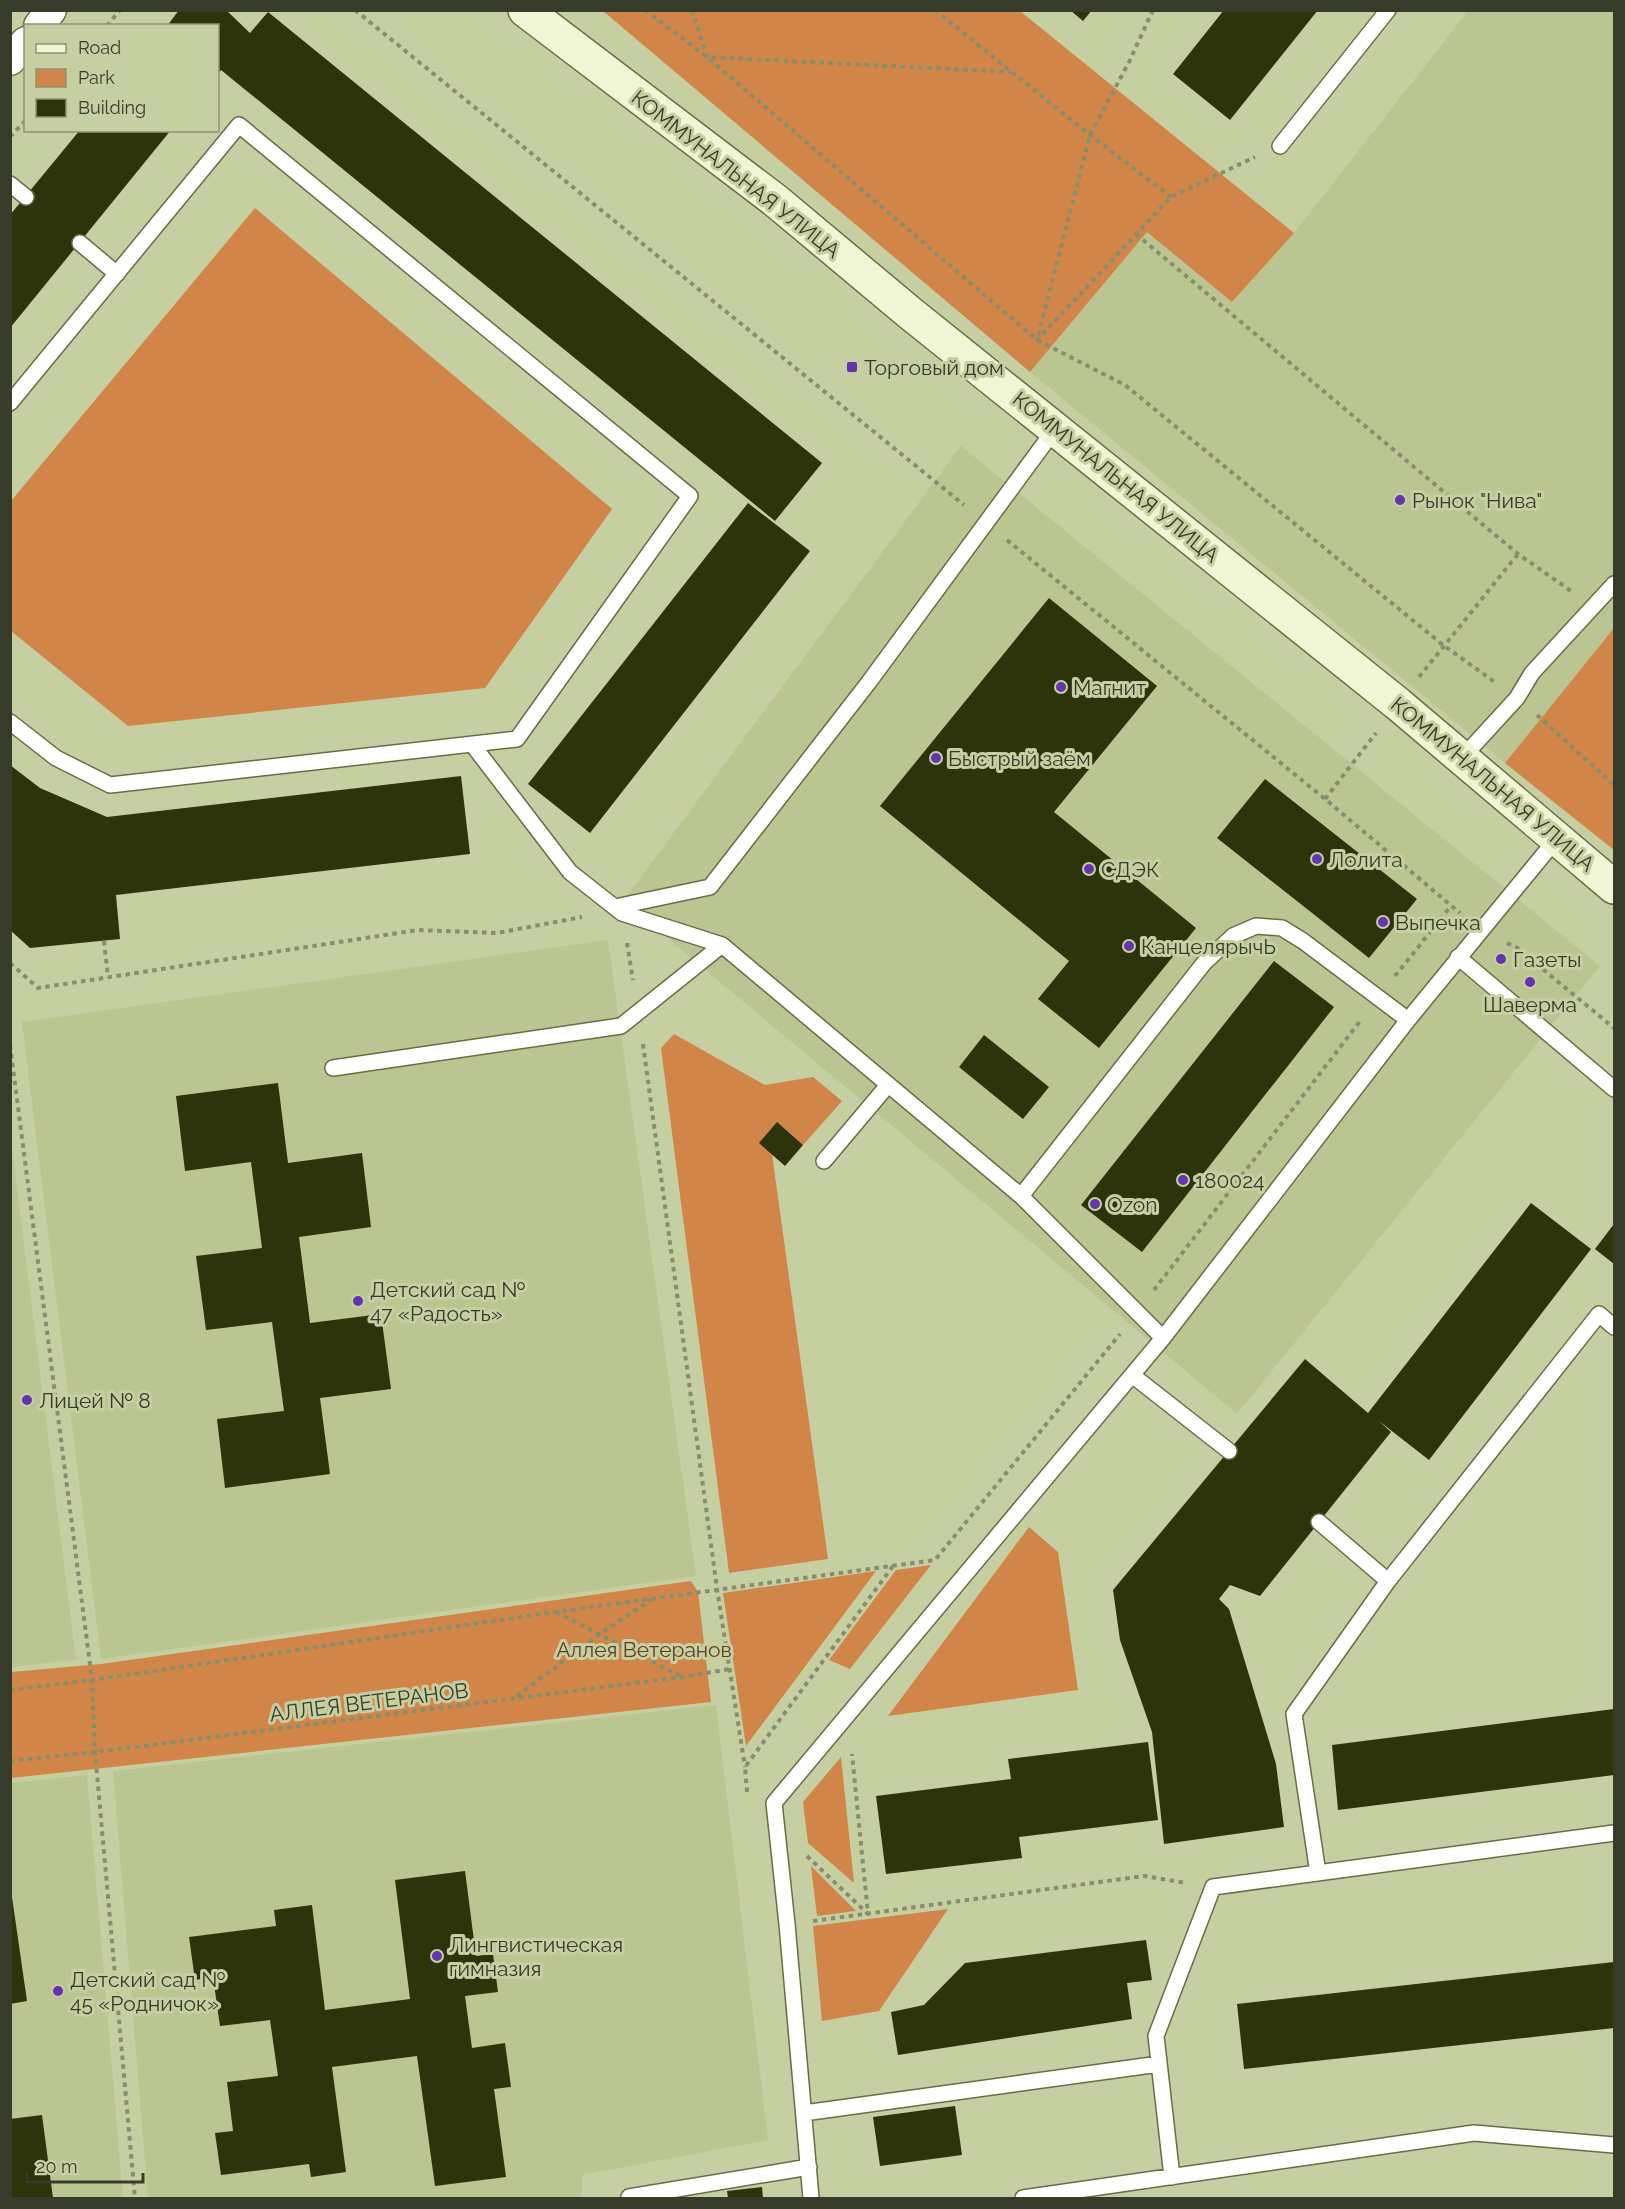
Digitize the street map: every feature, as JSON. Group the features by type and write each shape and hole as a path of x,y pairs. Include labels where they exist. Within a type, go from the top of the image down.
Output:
{"main road":[{"name":"КОММУНАЛЬНАЯ УЛИЦА","path":"525,10 776,201 910,313 1462,758 1558,837 1614,887"}],"street":[{"path":"40,24 51,10"},
{"path":"10,60 24,44"}],"lane":[{"path":"1280,146 1388,10"},
{"path":"10,403 239,125 690,496 517,739 110,785 56,758 10,722"},
{"path":"10,184 26,197"},
{"path":"80,243 117,274"},
{"path":"619,910 710,887 869,682 1055,429"},
{"path":"1462,758 1517,698 1532,673 1614,584"},
{"path":"472,744 570,872 619,910 722,945 1021,1196 1163,1338"},
{"path":"811,2199 774,1803 1163,1338 1408,1020 1558,837"},
{"path":"1021,1196 1204,963 1233,936 1256,926 1282,928 1303,941 1408,1020"},
{"path":"333,1068 621,1026 639,1014 722,945"},
{"path":"1458,957 1614,1089"},
{"path":"824,1161 888,1085"},
{"path":"1318,1873 1294,1714 1388,1581 1599,1314 1614,1327"},
{"path":"1132,1375 1229,1451"},
{"path":"1319,1522 1388,1581"},
{"path":"1172,2177 1156,2036 1213,1887 1614,1833"},
{"path":"804,2113 1160,2064"},
{"path":"1023,2199 1474,2133 1614,2145"},
{"path":"629,2199 629,2196 809,2168"}],"path":[{"path":"109,24 120,10"},
{"path":"645,10 707,57 1037,340 1125,385 1443,645 1517,698 1614,785"},
{"path":"692,10 707,57"},
{"path":"935,10 1171,197"},
{"path":"1037,340 1090,135 1129,62 1153,10"},
{"path":"707,57 1011,72"},
{"path":"10,137 24,122"},
{"path":"1037,340 1171,197 1280,146"},
{"path":"1136,234 1518,554 1594,608"},
{"path":"1443,645 1472,613 1518,554"},
{"path":"10,963 38,988 418,930 497,933 619,910 639,1014 717,1589 745,1767"},
{"path":"104,941 108,977"},
{"path":"10,1045 92,1680 95,1752 135,2199"},
{"path":"10,1690 717,1589"},
{"path":"515,1698 600,1634 653,1599"},
{"path":"555,1612 682,1677"},
{"name":"АЛЛЕЯ ВЕТЕРАНОВ","path":"10,1761 682,1677 730,1669"},
{"path":"851,1750 868,1914"},
{"path":"804,1853 868,1914"},
{"path":"787,1924 1144,1876 1213,1887"}],"shaded area":[{"name":"Рынок \"Нива\"","path":"1468,11 1614,11 1614,628 1505,763 1030,372 1147,232 1232,302 1294,233"},
{"path":"961,446 1600,966 1237,1414 623,901"},
{"name":"Детский сад № 47 «Радость»","path":"608,940 696,1576 101,1659 22,1022"},
{"name":"Лицей № 8","path":"11,1139 76,1660 10,1667"},
{"name":"Лингвистическая гимназия","path":"716,1705 768,2140 582,2175 582,2198 148,2198 113,1771"},
{"name":"Детский сад № 45 «Родничок»","path":"87,1775 123,2198 11,2198 10,1783"}],"green space":[{"path":"603,11 1020,11 1294,233 1232,302 1147,232 1030,372"},
{"path":"255,208 612,509 485,688 128,726 11,631 11,501"},
{"path":"1614,628 1614,850 1505,763"},
{"path":"674,1034 765,1085 813,1077 842,1101 803,1145 777,1122 772,1154 828,1559 729,1573 661,1048"},
{"path":"1029,1527 1058,1552 1078,1690 888,1716"},
{"path":"931,1565 850,1669 829,1660 896,1570"},
{"path":"876,1571 746,1746 723,1593"},
{"name":"Аллея Ветеранов","path":"691,1581 698,1592 711,1702 11,1778 11,1672 101,1664"},
{"path":"841,1757 854,1883 808,1843 803,1802"},
{"path":"811,1866 856,1911 817,1916"},
{"path":"948,1909 879,2011 822,2021 813,1926"}],"building":[{"path":"179,10 226,10 250,33 268,12 822,463 775,521 221,70 219,73 219,24 168,24"},
{"path":"1070,10 1092,10 1083,21"},
{"path":"1224,10 1318,10 1230,120 1173,74"},
{"path":"78,132 169,132 10,328 10,215"},
{"path":"748,503 810,551 590,833 528,784"},
{"path":"1049,598 1157,686 1054,812 1196,928 1099,1048 1038,999 1069,961 880,806"},
{"path":"10,765 40,788 107,817 461,776 470,854 116,895 120,939 30,948 10,930"},
{"path":"1265,779 1417,899 1369,958 1217,838"},
{"path":"1274,961 1334,1007 1142,1252 1081,1205"},
{"path":"984,1035 1049,1087 1023,1119 959,1067"},
{"path":"278,1083 288,1163 362,1153 371,1227 299,1237 310,1323 381,1314 391,1389 320,1398 330,1474 225,1488 217,1419 284,1411 272,1322 206,1330 196,1256 262,1248 251,1162 185,1171 176,1096"},
{"path":"777,1122 803,1145 785,1166 759,1143"},
{"path":"1531,1203 1591,1249 1429,1460 1379,1421 1391,1432 1260,1596 1230,1585 1219,1599 1229,1609 1276,1764 1284,1827 1164,1844 1152,1732 1120,1640 1113,1590 1305,1359 1368,1413"},
{"path":"1614,1224 1614,1264 1595,1249"},
{"path":"1614,1709 1614,1775 1338,1810 1332,1745"},
{"path":"1148,1742 1158,1820 1019,1837 1022,1858 886,1874 876,1796 1011,1779 1008,1759"},
{"path":"465,1871 476,1956 493,1954 498,1992 465,1996 472,2048 505,2043 511,2087 494,2089 506,2177 435,2186 417,2056 332,2067 346,2172 311,2177 309,2164 221,2175 215,2133 233,2131 227,2082 278,2076 270,2020 220,2026 213,1977 195,1980 189,1937 276,1926 274,1910 312,1905 325,2010 410,1999 395,1880"},
{"path":"12,1897 27,2001 10,2004 10,1898"},
{"path":"1146,1940 1152,1980 1127,1983 1132,2019 898,2055 891,2012 924,2005 965,1963"},
{"path":"1614,1962 1614,2028 1244,2069 1237,2004"},
{"path":"955,2106 962,2155 880,2166 873,2117"},
{"path":"42,2115 53,2198 10,2198 10,2119"},
{"path":"762,2187 763,2198 728,2198 727,2191"}],"place":[{"name":"Торговый дом","path":"852,367"},
{"name":"Рынок \"Нива\"","path":"1400,500"},
{"name":"Магнит","path":"1061,687"},
{"name":"Быстрый заём","path":"936,758"},
{"name":"Лолита","path":"1317,859"},
{"name":"СДЭК","path":"1089,869"},
{"name":"Выпечка","path":"1383,922"},
{"name":"КанцелярычЬ","path":"1129,946"},
{"name":"Газеты","path":"1501,959"},
{"name":"Шаверма","path":"1530,982"},
{"name":"180024","path":"1183,1180"},
{"name":"Ozon","path":"1095,1204"},
{"name":"Детский сад № 47 «Радость»","path":"358,1301"},
{"name":"Лицей № 8","path":"27,1400"},
{"name":"Лингвистическая гимназия","path":"437,1956"},
{"name":"Детский сад № 45 «Родничок»","path":"58,1991"}]}
